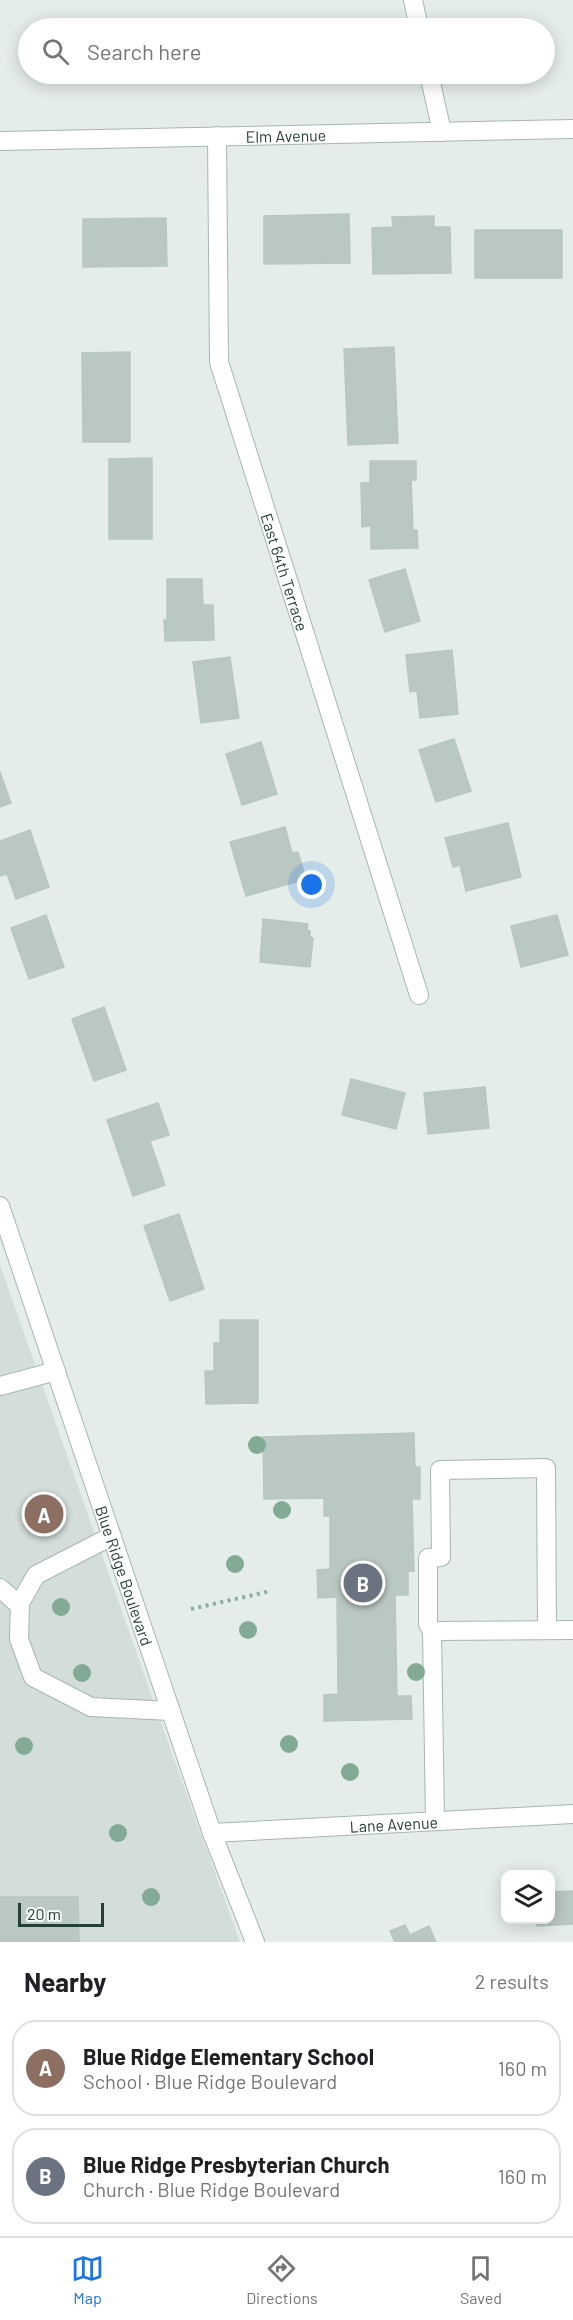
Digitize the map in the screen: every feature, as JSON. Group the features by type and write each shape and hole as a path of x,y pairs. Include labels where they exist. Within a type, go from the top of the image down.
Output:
{"street":[{"path":"413,0 417,18"},
{"path":"431,84 442,132"},
{"name":"Elm Avenue","path":"0,141 573,129"},
{"name":"East 64th Terrace","path":"217,136 219,362 419,994"},
{"name":"Blue Ridge Boulevard","path":"1,1214 212,1833 255,1942"},
{"path":"0,1386 56,1371"},
{"path":"435,1821 432,1631 428,1624 428,1558 441,1557 440,1470 546,1468 547,1630"},
{"path":"112,1536 36,1575 20,1606 19,1639 33,1677 91,1707 171,1711"},
{"path":"0,1588 20,1606"},
{"path":"432,1631 573,1630"},
{"name":"Lane Avenue","path":"212,1833 573,1814"}],"path":[{"path":"191,1609 271,1591"}],"shaded area":[{"path":"0,1265 175,1762 240,1942 0,1942"}],"building":[{"path":"349,214 350,263 264,264 264,216"},
{"path":"434,216 434,227 450,227 451,273 373,274 372,228 393,227 392,217"},
{"path":"166,218 167,266 83,267 83,219"},
{"path":"475,230 562,230 562,278 475,278"},
{"path":"394,347 398,443 348,445 344,349"},
{"path":"130,352 130,442 83,442 82,353"},
{"path":"152,458 152,539 109,539 109,459"},
{"path":"370,461 416,461 416,480 411,480 413,530 417,530 418,548 371,549 371,526 362,527 361,483 370,483"},
{"path":"405,569 420,621 385,632 369,580"},
{"path":"167,579 202,579 203,605 213,605 214,640 165,641"},
{"path":"452,650 458,714 420,718 417,691 410,692 406,655"},
{"path":"230,657 239,718 201,723 193,662"},
{"path":"454,739 471,791 436,802 419,750"},
{"path":"261,742 277,794 242,805 226,754"},
{"path":"0,772 11,803 0,807"},
{"path":"508,823 521,877 466,891 460,865 453,867 445,838"},
{"path":"285,827 292,853 298,852 306,879 246,896 230,842"},
{"path":"30,830 49,887 16,899 7,874 0,876 0,841"},
{"path":"46,915 64,967 29,979 11,928"},
{"path":"557,915 568,955 521,967 511,926"},
{"path":"263,919 308,924 307,930 313,938 310,967 260,962"},
{"path":"104,1007 126,1070 94,1081 72,1019"},
{"path":"351,1079 405,1093 396,1129 342,1115"},
{"path":"485,1087 489,1128 428,1134 424,1093"},
{"path":"158,1103 169,1135 150,1141 165,1185 133,1196 107,1120"},
{"path":"179,1214 204,1289 170,1301 144,1226"},
{"path":"220,1320 258,1320 258,1403 206,1404 205,1371 214,1371 214,1343 220,1343"},
{"path":"414,1433 415,1467 420,1467 420,1499 412,1499 414,1571 408,1571 408,1595 395,1595 397,1696 411,1696 412,1719 324,1721 324,1695 338,1694 337,1597 318,1598 317,1570 330,1569 330,1516 324,1516 324,1498 264,1499 263,1437"},
{"path":"573,1891 573,1924 537,1926 537,1924 555,1924 555,1892"},
{"path":"0,1897 78,1897 79,1942 0,1942"},
{"path":"405,1925 410,1935 429,1926 436,1942 395,1942 390,1931"}],"place":[{"name":"Blue Ridge Elementary School","path":"44,1514"},
{"name":"Blue Ridge Presbyterian Church","path":"363,1583"}]}
